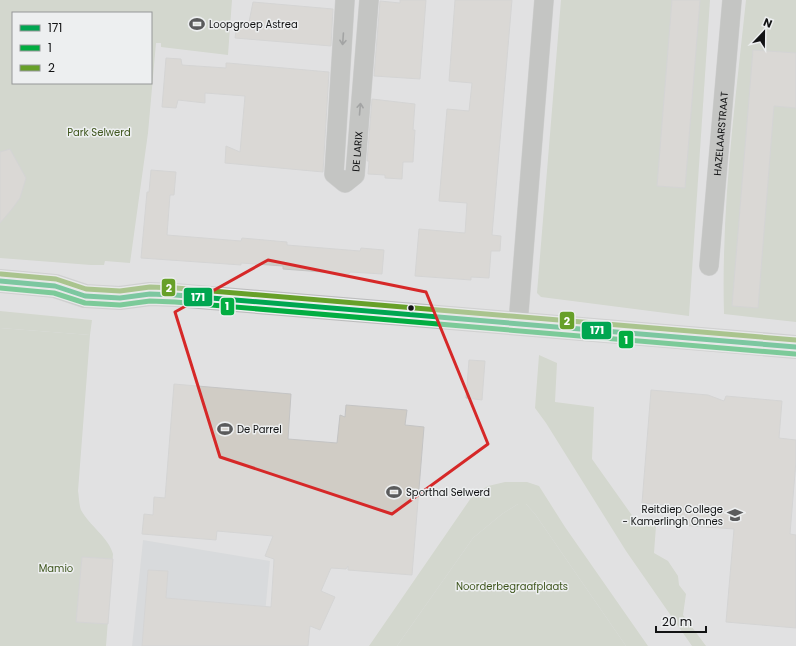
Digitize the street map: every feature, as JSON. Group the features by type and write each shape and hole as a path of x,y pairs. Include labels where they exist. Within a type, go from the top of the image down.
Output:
{"main road":[{"path":"0,281 55,286 85,296 120,298 150,294 796,346"}],"street":[{"name":"DE LARIX","path":"345,0 334,174 345,183 355,175 369,0"},
{"path":"518,324 544,0"},
{"name":"HAZELAARSTRAAT","path":"710,266 732,0"}],"highlighted area":[{"path":"268,260 426,292 488,444 392,514 220,457 175,312"}],"shaded area":[{"path":"143,540 270,561 262,646 132,646"}],"green space":[{"name":"Park Selwerd","path":"0,0 232,0 228,55 161,47 161,43 156,43 148,133 130,263 105,261 104,265 0,258"},
{"path":"142,0 156,0 152,47 152,12 141,12"},
{"path":"561,0 710,0 689,316 541,297 537,293"},
{"path":"746,0 796,0 796,322 724,314 727,196 733,117"},
{"path":"136,84 149,84 146,105 134,103"},
{"path":"0,311 92,320 90,335 0,328"},
{"name":"Mamio","path":"0,328 90,335 78,491 81,510 107,542 113,554 106,646 0,646"},
{"path":"539,355 557,363 555,402 594,407 592,459 636,521 656,526 654,553 668,561 678,576 679,585 686,594 683,615 706,646 692,646 626,551 546,423 535,408"},
{"path":"505,482 527,482 539,486 565,527 648,646 626,646 535,514 526,504 518,504 502,514 473,538 397,646 369,646 473,495 488,486"},
{"name":"Noorderbegraafplaats","path":"518,504 526,504 535,514 626,646 397,646 473,538 502,514"}],"building":[{"path":"400,0 426,0 420,79 374,76 380,1 400,3"},
{"path":"455,0 512,0 492,235 501,236 500,251 491,251 489,278 471,277 471,280 415,276 419,229 465,233 467,203 439,201 447,109 469,111 472,83 449,81"},
{"path":"672,0 700,0 685,188 657,186"},
{"path":"253,2 333,9 331,46 235,38 237,22 249,22"},
{"path":"753,50 796,53 796,108 774,106 758,308 732,306"},
{"path":"166,58 181,59 182,65 226,68 226,63 228,63 329,72 323,172 225,163 226,146 240,152 245,96 205,93 205,103 178,100 176,108 162,107"},
{"path":"372,99 415,104 413,162 403,162 402,179 385,178 385,175 368,174 369,161 367,161"},
{"path":"10,149 26,178 20,198 0,223 0,152"},
{"path":"151,170 176,172 174,195 170,195 167,235 241,241 242,238 287,242 287,245 360,251 361,248 384,250 382,274 350,272 349,274 283,269 283,266 241,263 241,265 141,258 147,192 149,192"},
{"path":"469,360 485,361 482,400 466,398"},
{"path":"174,384 291,394 288,439 337,443 340,415 345,417 346,405 407,410 405,425 424,427 412,575 348,570 348,566 346,569 331,568 321,591 335,597 320,630 310,626 308,646 142,646 148,570 168,571 166,598 271,607 274,559 265,556 273,536 217,531 216,540 142,534 144,514 153,515 154,497 165,498"},
{"name":"Reitdiep College - Kamerlingh Onnes","path":"651,390 708,395 724,401 726,396 782,401 779,438 796,440 796,461 790,534 796,535 796,628 726,622 734,529 677,525 679,506 642,503"},
{"path":"82,557 113,559 108,624 76,622"}],"transit line":[{"name":"2","path":"1,274 56,279 86,289 120,291 150,287 176,288 796,340"},
{"name":"171","path":"0,281 55,286 85,296 120,298 150,294 175,295 796,347"},
{"name":"1","path":"0,288 54,293 85,303 120,305 150,301 175,302 795,354"}],"place":[{"name":"Loopgroep Astrea","path":"197,24"},
{"name":"De Parrel","path":"225,429"},
{"name":"Sporthal Selwerd","path":"394,492"},
{"name":"Reitdiep College - Kamerlingh Onnes","path":"735,515"}]}
